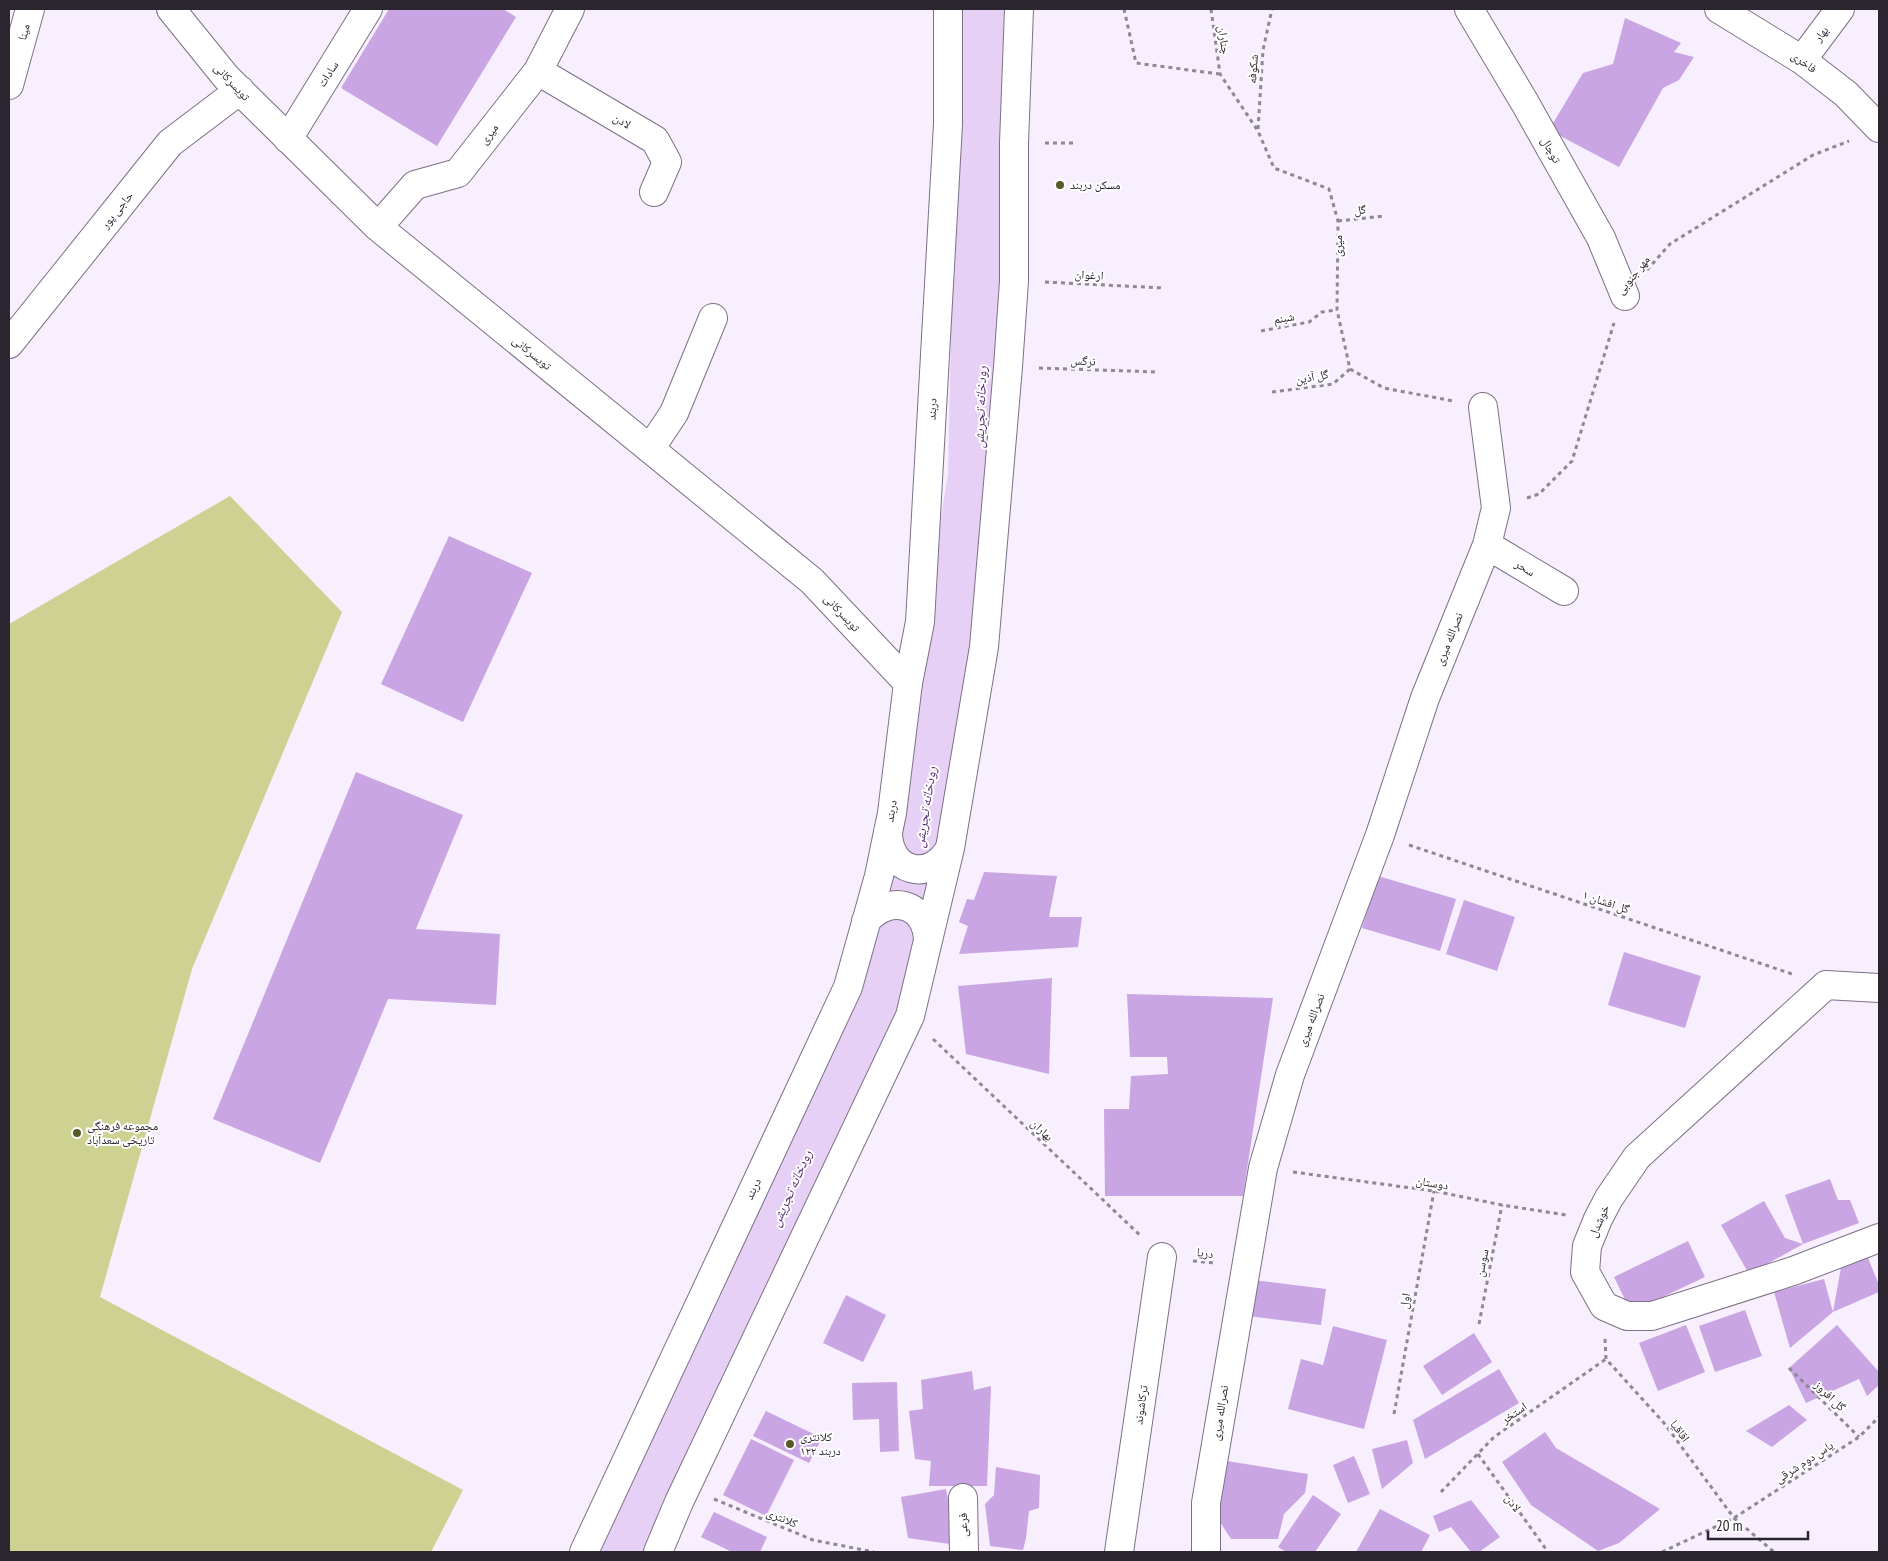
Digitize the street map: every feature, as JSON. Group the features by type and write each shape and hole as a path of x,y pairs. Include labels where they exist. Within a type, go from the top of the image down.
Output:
{"street":[{"name":"مینا","path":"9,85 30,9"},
{"name":"تویسرکانی","path":"171,9 226,77 378,227 812,581 908,683"},
{"name":"سادات","path":"288,139 368,9"},
{"name":"میری","path":"378,227 415,185 458,173 538,72 570,9"},
{"name":"دربند","path":"584,1552 848,987 879,876 892,813 908,683 920,612 948,124 948,9"},
{"path":"658,1552 686,1487 910,1016 950,848 984,647 1008,367 1014,281 1014,142 1019,9"},
{"name":"توچال","path":"1469,9 1525,103 1601,238 1625,296"},
{"name":"فاخری","path":"1719,9 1802,60 1846,94 1879,128"},
{"name":"بهار","path":"1802,60 1840,9"},
{"name":"لادن","path":"538,72 655,140 667,162 654,192"},
{"name":"حاجی پور","path":"9,344 170,143 240,90"},
{"path":"650,449 674,413 713,318"},
{"path":"1482,407 1496,508"},
{"name":"نصرالله میری","path":"1206,1552 1206,1503 1262,1168 1290,1075 1380,835 1425,698 1487,545 1496,508"},
{"name":"سحر","path":"1487,545 1564,591"},
{"path":"888,832 888,843 891,852 905,866 915,869 926,869 937,865 945,858 950,848"},
{"path":"866,921 874,912 884,906 895,904 906,906 916,911 923,919 927,928 928,939"},
{"path":"1826,985 1879,988"},
{"name":"خوشدل","path":"1604,1306 1585,1272 1587,1246 1609,1198 1637,1156 1826,985"},
{"path":"1604,1306 1627,1316 1652,1316 1793,1271 1879,1238"},
{"name":"ترکاشوند","path":"1120,1552 1162,1257"},
{"name":"فرعی","path":"962,1498 964,1552"}],"path":[{"path":"1124,9 1136,63 1220,74"},
{"name":"چناران","path":"1211,9 1220,74"},
{"name":"شکوفه","path":"1258,131 1262,50 1272,9"},
{"name":"میری","path":"1220,74 1258,131 1274,168 1329,189 1338,221 1337,310 1350,369"},
{"name":"مهر جنوبی","path":"1496,508 1539,494 1572,462 1611,332 1625,296 1670,244 1813,155 1854,138"},
{"name":"گل","path":"1338,221 1384,216"},
{"name":"ارغوان","path":"1014,281 1164,288"},
{"name":"شبنم","path":"1261,330 1309,322 1322,312 1337,310"},
{"name":"نرگس","path":"1008,367 1158,372"},
{"path":"1350,369 1384,388 1482,407"},
{"name":"گل آذین","path":"1272,392 1333,384 1350,369"},
{"name":"گل افشان ۱","path":"1380,835 1826,985"},
{"name":"بهاران","path":"910,1016 1162,1257"},
{"name":"دوستان","path":"1262,1168 1434,1192 1502,1205 1598,1219"},
{"name":"اول","path":"1394,1414 1434,1192"},
{"name":"سوسن","path":"1479,1324 1502,1205"},
{"name":"دریا","path":"1162,1257 1245,1267"},
{"path":"1604,1306 1606,1359"},
{"name":"استخر","path":"1441,1492 1494,1437 1606,1359"},
{"name":"اقاقیا","path":"1606,1359 1664,1423 1734,1518 1774,1552"},
{"name":"گل افروز","path":"1789,1368 1859,1437"},
{"name":"یاس دوم شرقی","path":"1662,1552 1734,1518 1859,1437 1879,1417"},
{"name":"لادن","path":"1478,1454 1548,1552"},
{"name":"کلانتری","path":"686,1487 814,1540 874,1552"}],"green space":[{"name":"مجموعه فرهنگی تاریخی سعدآباد","path":"230,496 342,612 192,969 100,1297 463,1490 431,1552 9,1552 9,624"}],"building":[{"path":"389,9 503,9 516,17 437,146 341,88"},
{"path":"1625,18 1681,43 1674,52 1694,57 1679,80 1663,88 1619,167 1549,130 1583,73 1613,64"},
{"path":"449,536 532,573 463,722 381,684"},
{"path":"356,772 463,815 416,929 500,934 496,1005 388,999 320,1163 213,1119"},
{"path":"984,872 1057,876 1049,917 1082,917 1078,947 959,954 968,926 959,922 967,899 974,900"},
{"path":"1378,876 1456,899 1440,951 1362,928"},
{"path":"1464,900 1515,917 1497,971 1446,954"},
{"path":"1624,952 1701,976 1685,1028 1608,1005"},
{"path":"1052,978 1049,1074 966,1054 958,986"},
{"path":"1127,994 1273,998 1243,1196 1105,1196 1104,1109 1129,1109 1131,1076 1168,1074 1167,1057 1130,1057"},
{"path":"1830,1179 1838,1200 1850,1200 1859,1223 1803,1244 1785,1195"},
{"path":"1764,1201 1785,1238 1803,1244 1749,1274 1721,1225"},
{"path":"1688,1241 1705,1277 1631,1312 1614,1277"},
{"path":"1866,1253 1879,1285 1879,1292 1833,1312 1842,1262"},
{"path":"1824,1279 1833,1312 1790,1348 1774,1292"},
{"path":"1253,1280 1326,1289 1321,1325 1249,1316"},
{"path":"846,1295 886,1315 863,1362 823,1343"},
{"path":"1745,1310 1762,1356 1715,1372 1699,1326"},
{"path":"1686,1325 1705,1372 1658,1391 1639,1343"},
{"path":"1837,1325 1879,1372 1879,1385 1867,1396 1859,1379 1806,1403 1789,1368"},
{"path":"1333,1326 1387,1340 1364,1429 1288,1409 1301,1359 1323,1365"},
{"path":"1474,1333 1492,1362 1442,1395 1423,1366"},
{"path":"1499,1369 1519,1403 1425,1459 1413,1420"},
{"path":"972,1371 974,1390 991,1386 987,1486 929,1486 931,1461 915,1459 909,1411 923,1409 921,1380"},
{"path":"897,1382 899,1451 880,1452 879,1419 853,1420 852,1383"},
{"path":"1789,1405 1807,1420 1772,1447 1746,1431"},
{"path":"766,1411 822,1438 809,1463 753,1436"},
{"path":"1545,1432 1556,1448 1660,1509 1619,1543 1598,1551 1531,1505 1502,1462"},
{"path":"751,1439 794,1460 766,1516 723,1495"},
{"path":"1407,1440 1413,1463 1382,1489 1372,1449"},
{"path":"1354,1456 1370,1494 1348,1503 1333,1465"},
{"path":"1227,1461 1308,1474 1305,1493 1284,1514 1278,1539 1231,1539 1218,1519"},
{"path":"996,1467 1040,1475 1039,1508 1029,1511 1023,1550 990,1546 985,1504 994,1495"},
{"path":"946,1489 957,1545 908,1538 901,1497"},
{"path":"1313,1495 1341,1514 1315,1552 1286,1552 1278,1547"},
{"path":"1471,1500 1500,1537 1479,1552 1471,1552 1451,1527 1439,1532 1433,1516"},
{"path":"1380,1509 1430,1535 1421,1552 1356,1552"},
{"path":"714,1512 767,1537 760,1552 732,1552 701,1537"}],"waterway":[{"name":"رودخانه تجریش","path":"631,1552 890,962 915,866 978,476 984,191 991,9"}],"place":[{"name":"مسکن دربند","path":"1060,185"},
{"name":"مجموعه فرهنگی تاریخی سعدآباد","path":"77,1133"},
{"name":"کلانتری ۱۲۲ دربند","path":"790,1444"}]}
